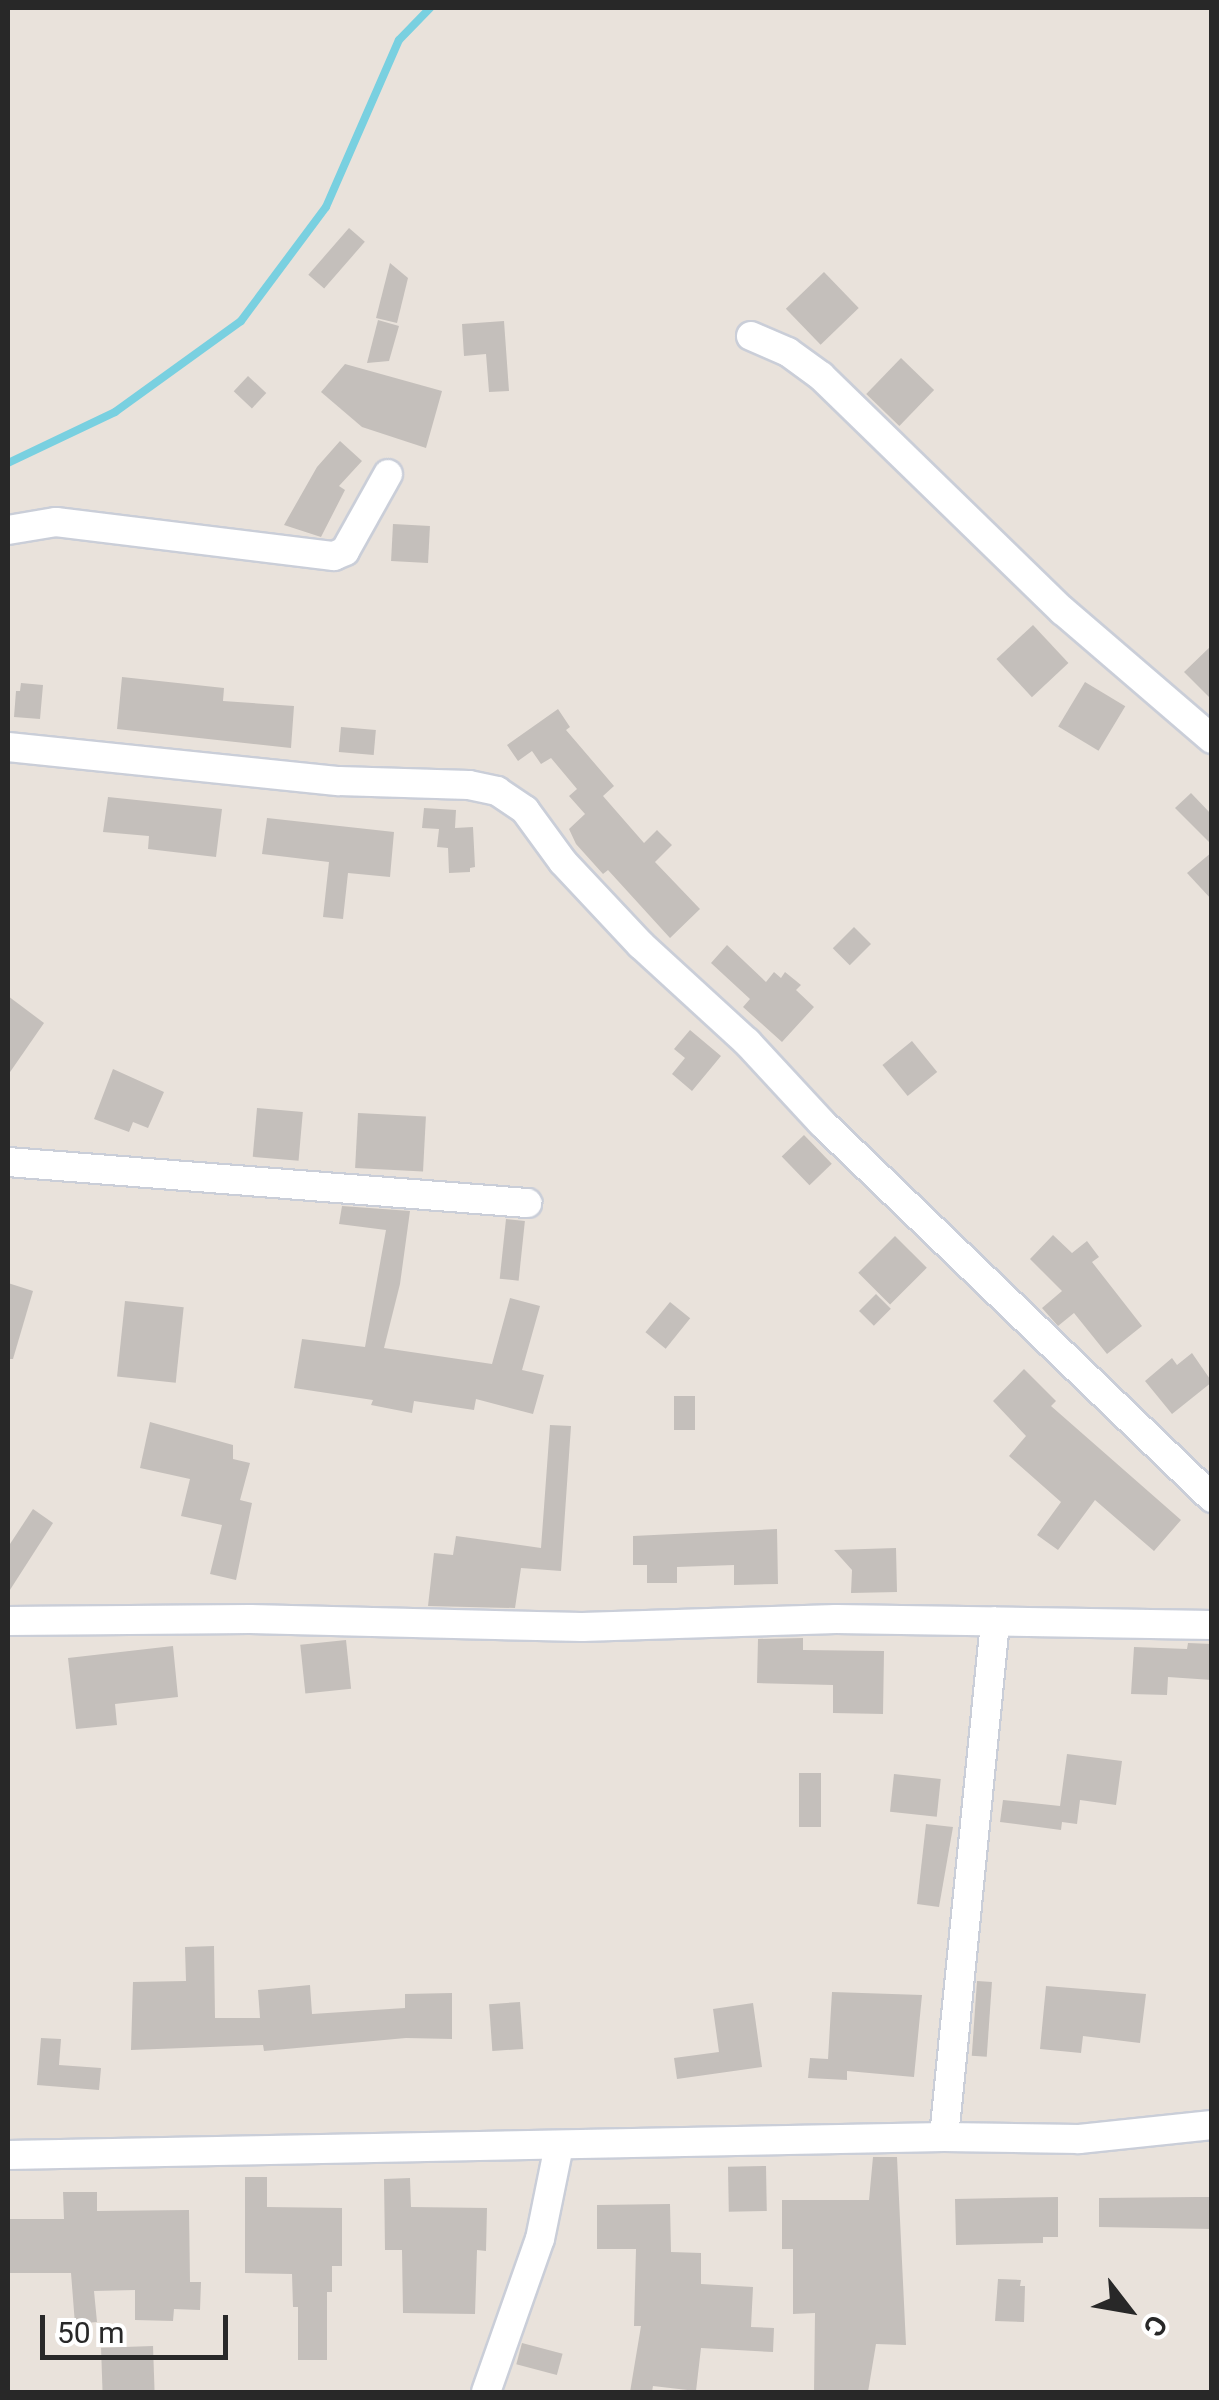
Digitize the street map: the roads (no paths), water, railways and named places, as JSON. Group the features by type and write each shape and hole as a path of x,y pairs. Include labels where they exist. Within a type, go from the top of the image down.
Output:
{"street":[{"path":"751,336 788,352 822,376 1064,612 1212,738"},
{"path":"8,530 56,522 322,558 345,551 388,474"},
{"path":"8,747 340,781 469,785 497,790 525,810 563,862 618,922 747,1042 822,1123 1212,1498"},
{"path":"8,1162 527,1202"},
{"path":"8,1621 250,1619 582,1627 778,1620 1212,1624"},
{"path":"944,2137 995,1622"},
{"path":"8,2156 944,2137 1079,2139 1212,2126"},
{"path":"486,2392 540,2239 559,2146"}],"waterway":[{"path":"8,463 115,412 241,321 326,207 399,40 430,8"}]}
